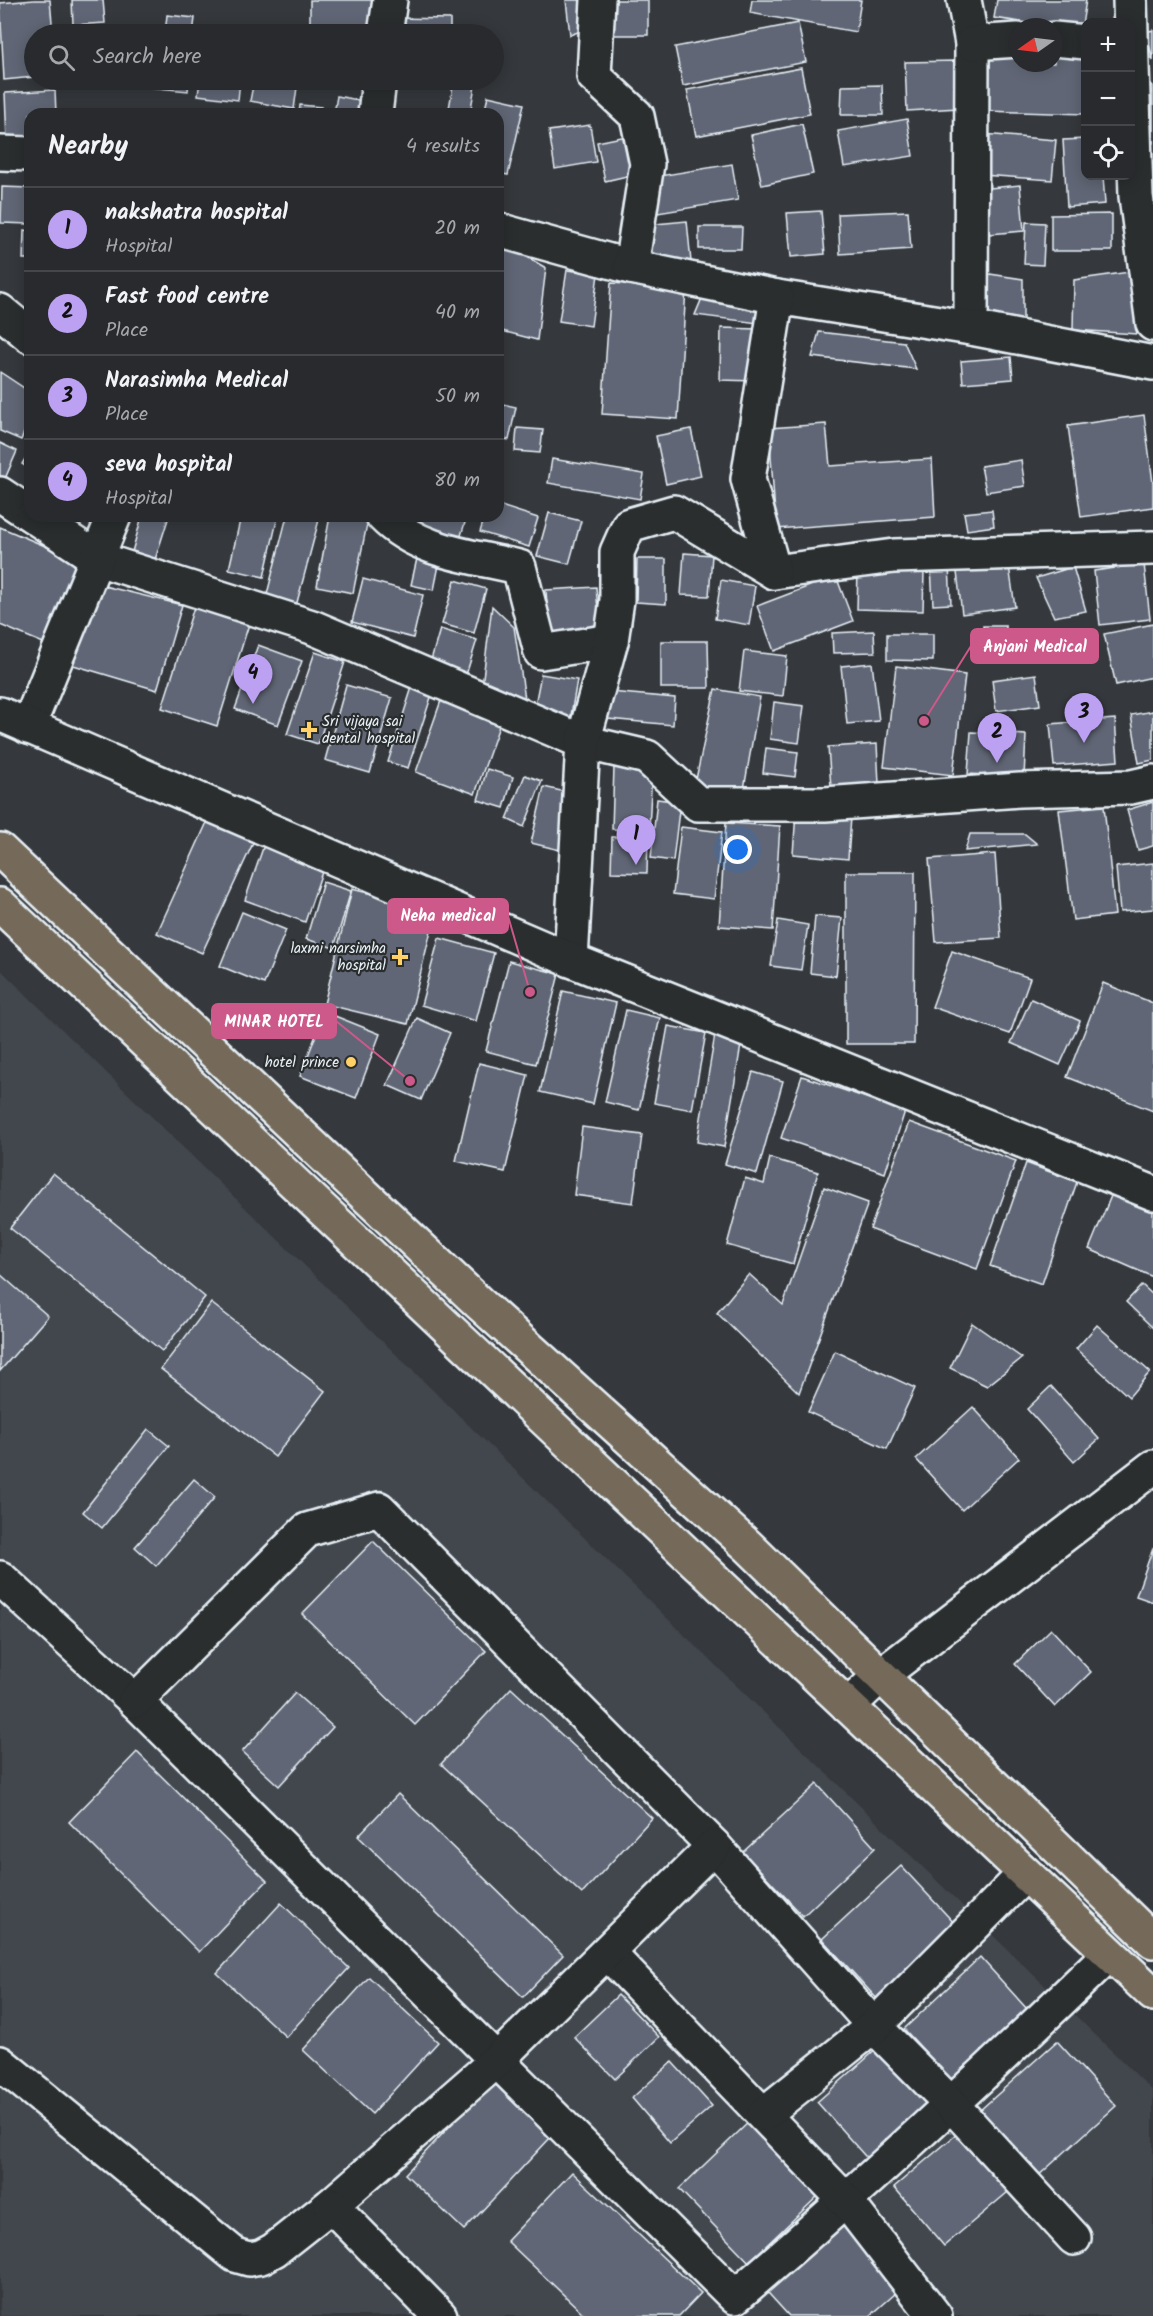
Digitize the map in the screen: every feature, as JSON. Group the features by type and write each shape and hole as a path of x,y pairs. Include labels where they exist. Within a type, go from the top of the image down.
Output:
{"main road":[{"path":"0,850 470,1295 748,1546 1153,1941"},
{"path":"0,905 1153,1994"}],"street":[{"path":"386,24 390,0"},
{"path":"598,0 594,76 637,116 647,165 631,267"},
{"path":"964,0 972,43 970,328"},
{"path":"1132,72 1138,11"},
{"path":"1063,40 1081,42"},
{"path":"972,43 1009,41"},
{"path":"376,108 378,90"},
{"path":"1134,126 1136,196 1153,324"},
{"path":"0,153 24,154"},
{"path":"504,232 631,267 777,297 970,328 1153,363"},
{"path":"774,572 748,479 777,297"},
{"path":"0,311 24,331"},
{"path":"0,494 24,510"},
{"path":"571,960 583,742 611,641 617,600 617,552 629,525 674,512 774,572 894,556 1153,548"},
{"path":"42,522 98,559 312,627 583,742 646,757 698,804 825,804 1020,790 1131,787 1153,782"},
{"path":"112,522 98,559 14,720 571,960 1153,1193"},
{"path":"389,522 396,530 426,546 519,567 541,652 611,641"},
{"path":"848,1706 880,1676 1153,1467"},
{"path":"135,1701 307,1530 379,1509 714,1846 874,2026 953,2106 1074,2238"},
{"path":"0,1578 135,1701 735,2297 847,2202 953,2106 1109,1954"},
{"path":"0,2063 235,2255 249,2259 261,2257 274,2250 331,2205 496,2061 714,1846"},
{"path":"764,2114 874,2026 1025,1874"},
{"path":"607,1953 847,2202 935,2316"},
{"path":"331,2205 440,2316"}],"shaded area":[{"path":"0,969 1153,2091 1153,2316 0,2316"}],"building":[{"path":"50,0 52,24 24,24 24,78 4,80 0,3"},
{"path":"72,0 103,0 105,23 73,24"},
{"path":"310,0 376,0 377,24 310,24"},
{"path":"566,0 583,0 586,29 570,35"},
{"path":"604,0 648,0 648,35 605,35"},
{"path":"752,0 861,0 856,32 750,13"},
{"path":"997,0 1086,0 1083,18 1081,18 1081,31 1063,28 1063,18 1009,18 1009,20 994,18"},
{"path":"167,15 195,18 194,24 166,24"},
{"path":"393,18 450,19 450,24 393,24"},
{"path":"798,23 806,62 683,86 675,47"},
{"path":"1153,30 1153,60 1146,32"},
{"path":"986,55 1009,56 1009,72 1063,72 1063,57 1081,58 1081,114 984,111"},
{"path":"956,61 959,108 907,111 905,62"},
{"path":"801,68 810,114 696,136 687,90"},
{"path":"882,85 883,115 841,115 842,86"},
{"path":"1148,85 1153,86 1153,143 1147,143"},
{"path":"55,90 56,108 24,108 24,141 7,142 5,93"},
{"path":"199,90 239,90 238,100 198,95"},
{"path":"252,90 297,90 294,108 250,101"},
{"path":"452,90 474,90 471,108 449,108"},
{"path":"337,96 369,102 368,108 335,108"},
{"path":"488,96 524,104 508,175 504,174 504,108 485,108"},
{"path":"300,105 321,107 321,108 300,108"},
{"path":"907,119 913,156 844,167 838,131"},
{"path":"802,124 813,174 762,185 751,135"},
{"path":"590,125 596,162 555,169 549,131"},
{"path":"983,134 1056,140 1052,180 982,175"},
{"path":"632,135 640,173 605,181 597,142"},
{"path":"1081,139 1081,180 1103,180 1105,204 1067,207 1063,140"},
{"path":"732,164 738,200 658,213 653,177"},
{"path":"1020,185 1024,231 978,235 979,189"},
{"path":"2,187 24,188 24,224 1,223"},
{"path":"821,211 825,254 791,257 787,213"},
{"path":"908,211 911,249 840,254 838,214"},
{"path":"1112,214 1112,251 1051,251 1051,215"},
{"path":"687,221 691,262 653,260 645,225"},
{"path":"1026,222 1045,223 1043,265 1024,264"},
{"path":"699,227 742,227 741,249 699,249"},
{"path":"504,244 546,268 537,340 504,332"},
{"path":"567,270 598,274 591,326 559,321"},
{"path":"1136,271 1137,334 1073,330 1074,280"},
{"path":"983,273 1023,279 1023,322 981,313"},
{"path":"611,283 686,288 678,419 602,414"},
{"path":"705,291 757,304 758,323 695,315"},
{"path":"721,328 759,329 757,381 720,380"},
{"path":"819,332 904,342 916,369 812,357"},
{"path":"1011,357 1013,379 963,383 961,361"},
{"path":"0,372 24,388 24,433 21,440 0,431"},
{"path":"504,404 516,407 509,440 504,439"},
{"path":"1144,415 1153,483 1153,507 1081,517 1068,426"},
{"path":"826,424 830,466 932,459 935,517 776,529 769,428"},
{"path":"517,428 543,430 540,453 515,451"},
{"path":"691,429 701,476 666,484 656,436"},
{"path":"0,443 17,451 4,481 0,479"},
{"path":"552,459 644,474 640,499 548,483"},
{"path":"1021,460 1025,486 986,492 981,466"},
{"path":"504,507 538,518 529,547 480,532 483,522 504,522"},
{"path":"992,510 994,526 967,530 964,513"},
{"path":"549,513 581,521 569,564 537,556"},
{"path":"140,522 167,522 153,566 132,552"},
{"path":"240,522 277,522 264,577 229,569"},
{"path":"285,522 318,522 295,610 265,602"},
{"path":"329,522 367,522 353,593 317,586"},
{"path":"417,522 465,522 459,542"},
{"path":"0,527 83,562 48,645 0,625"},
{"path":"684,553 712,555 709,596 681,595"},
{"path":"418,554 440,560 434,590 411,585"},
{"path":"637,559 666,559 666,604 636,602"},
{"path":"1144,564 1150,619 1100,625 1094,571"},
{"path":"949,566 951,604 933,605 931,567"},
{"path":"1009,566 1015,607 962,614 957,572"},
{"path":"1073,567 1086,611 1054,617 1036,578"},
{"path":"858,570 924,572 923,611 857,609"},
{"path":"836,576 853,621 774,651 757,606"},
{"path":"363,579 423,595 413,638 352,622"},
{"path":"455,580 486,589 474,633 442,624"},
{"path":"721,580 755,586 749,625 715,619"},
{"path":"104,586 182,605 157,690 70,664 89,625"},
{"path":"596,587 600,633 549,637 546,590"},
{"path":"492,606 514,627 525,699 481,694"},
{"path":"194,607 249,624 217,726 162,708"},
{"path":"1153,624 1153,677 1116,685 1104,634"},
{"path":"983,626 1006,626 1006,660 983,661"},
{"path":"1068,627 1073,648 1030,658 1025,638"},
{"path":"440,629 477,640 465,678 429,667"},
{"path":"874,631 875,652 833,653 832,633"},
{"path":"887,634 933,634 933,661 887,660"},
{"path":"661,641 708,641 709,688 661,688"},
{"path":"258,645 302,661 278,725 235,709"},
{"path":"744,651 787,656 783,696 739,691"},
{"path":"315,652 345,662 318,744 287,734"},
{"path":"872,663 879,721 847,724 841,666"},
{"path":"896,666 965,675 953,775 884,767"},
{"path":"541,674 577,680 570,721 533,715"},
{"path":"1036,674 1040,705 996,711 992,680"},
{"path":"415,678 435,685 408,768 388,762"},
{"path":"346,685 392,698 370,773 325,760"},
{"path":"715,689 760,697 744,789 722,790 695,784"},
{"path":"444,692 504,712 475,794 416,772"},
{"path":"610,692 675,698 673,725 608,719"},
{"path":"774,702 804,706 799,743 770,739"},
{"path":"1153,711 1153,760 1139,763 1131,715"},
{"path":"1115,719 1118,761 1054,766 1050,724"},
{"path":"971,732 1026,735 1024,777 968,774"},
{"path":"877,744 879,784 831,787 828,747"},
{"path":"766,748 798,752 795,777 763,773"},
{"path":"614,767 652,769 649,830 612,829"},
{"path":"487,769 513,777 504,808 478,800"},
{"path":"525,775 542,781 524,827 507,819"},
{"path":"544,787 574,794 560,850 531,843"},
{"path":"657,799 680,802 673,861 651,858"},
{"path":"1153,802 1153,846 1138,850 1127,810"},
{"path":"1104,806 1115,915 1073,920 1059,810"},
{"path":"796,813 851,817 848,859 793,854"},
{"path":"208,820 254,841 202,953 157,933"},
{"path":"726,823 780,826 773,930 719,926"},
{"path":"681,827 722,832 714,899 673,894"},
{"path":"970,834 1025,834 1037,844 965,851"},
{"path":"612,837 648,837 647,873 611,872"},
{"path":"264,845 324,866 305,922 245,900"},
{"path":"995,854 1001,938 936,942 929,859"},
{"path":"1153,863 1153,909 1120,912 1116,867"},
{"path":"846,872 915,872 914,1044 846,1044"},
{"path":"323,882 351,891 334,948 306,939"},
{"path":"352,889 436,910 408,1024 324,1004"},
{"path":"242,912 286,930 264,984 220,966"},
{"path":"815,916 842,918 836,976 810,973"},
{"path":"778,920 808,925 801,970 771,966"},
{"path":"439,938 494,953 476,1021 421,1005"},
{"path":"952,951 1030,978 1010,1034 932,1007"},
{"path":"509,961 559,974 536,1064 486,1051"},
{"path":"1103,983 1153,1003 1153,1111 1067,1077"},
{"path":"563,991 616,1003 593,1104 540,1092"},
{"path":"1031,999 1080,1021 1060,1065 1011,1043"},
{"path":"626,1010 660,1018 639,1110 605,1102"},
{"path":"325,1012 380,1034 356,1098 300,1076"},
{"path":"417,1018 450,1033 421,1100 387,1085"},
{"path":"668,1026 706,1033 692,1110 654,1103"},
{"path":"716,1029 743,1033 724,1147 697,1142"},
{"path":"479,1063 528,1075 505,1172 456,1161"},
{"path":"753,1072 783,1081 757,1174 725,1164"},
{"path":"802,1076 905,1111 885,1173 781,1138"},
{"path":"909,1122 1016,1161 977,1269 870,1229"},
{"path":"582,1127 642,1135 633,1203 574,1195"},
{"path":"770,1158 818,1172 793,1264 727,1245 745,1178 764,1184"},
{"path":"1026,1163 1077,1182 1042,1284 990,1266"},
{"path":"53,1173 205,1297 162,1351 10,1228"},
{"path":"824,1187 868,1203 799,1393 717,1313 749,1274 783,1305"},
{"path":"1113,1191 1153,1209 1153,1277 1089,1249"},
{"path":"0,1274 48,1316 0,1371"},
{"path":"1142,1285 1153,1295 1153,1328 1126,1302"},
{"path":"211,1303 325,1391 275,1457 161,1369"},
{"path":"972,1323 1022,1358 987,1386 950,1368"},
{"path":"1097,1325 1150,1372 1129,1397 1076,1349"},
{"path":"835,1351 915,1388 887,1449 808,1412"},
{"path":"1051,1386 1099,1439 1074,1462 1027,1409"},
{"path":"973,1407 1019,1458 962,1510 916,1459"},
{"path":"148,1429 169,1446 102,1528 83,1512"},
{"path":"194,1479 215,1497 156,1566 135,1547"},
{"path":"373,1541 486,1651 415,1725 302,1614"},
{"path":"1153,1548 1153,1602 1136,1596"},
{"path":"1051,1629 1091,1672 1055,1707 1015,1664"},
{"path":"511,1688 652,1818 582,1894 441,1764"},
{"path":"295,1693 333,1727 279,1786 242,1752"},
{"path":"137,1752 267,1881 199,1952 69,1822"},
{"path":"817,1784 875,1848 803,1916 743,1852"},
{"path":"398,1794 563,1955 523,1997 358,1836"},
{"path":"901,1866 957,1926 878,2000 822,1939"},
{"path":"281,1903 349,1968 286,2037 217,1973"},
{"path":"980,1957 1037,2020 961,2091 904,2029"},
{"path":"369,1977 438,2042 372,2114 303,2050"},
{"path":"618,1995 659,2037 615,2079 574,2037"},
{"path":"887,2040 942,2102 872,2164 817,2102"},
{"path":"1057,2041 1116,2106 1037,2177 979,2111"},
{"path":"672,2062 712,2106 670,2143 632,2098"},
{"path":"492,2081 551,2137 464,2230 405,2174"},
{"path":"751,2120 821,2193 749,2262 679,2189"},
{"path":"964,2128 1014,2187 944,2246 894,2187"},
{"path":"572,2172 701,2293 679,2316 586,2316 507,2241"},
{"path":"838,2213 904,2286 870,2316 789,2316 760,2284"}],"place":[{"name":"seva hospital","path":"253,704"},
{"name":"Anjani Medical","path":"924,721"},
{"name":"Sri vijaya sai dental hospital","path":"309,730"},
{"name":"Narasimha Medical","path":"1084,743"},
{"name":"Fast food centre","path":"997,763"},
{"name":"nakshatra hospital","path":"636,865"},
{"name":"laxmi narsimha hospital","path":"400,957"},
{"name":"Neha medical","path":"530,992"},
{"name":"hotel prince","path":"351,1062"},
{"name":"MINAR HOTEL","path":"410,1081"}]}
